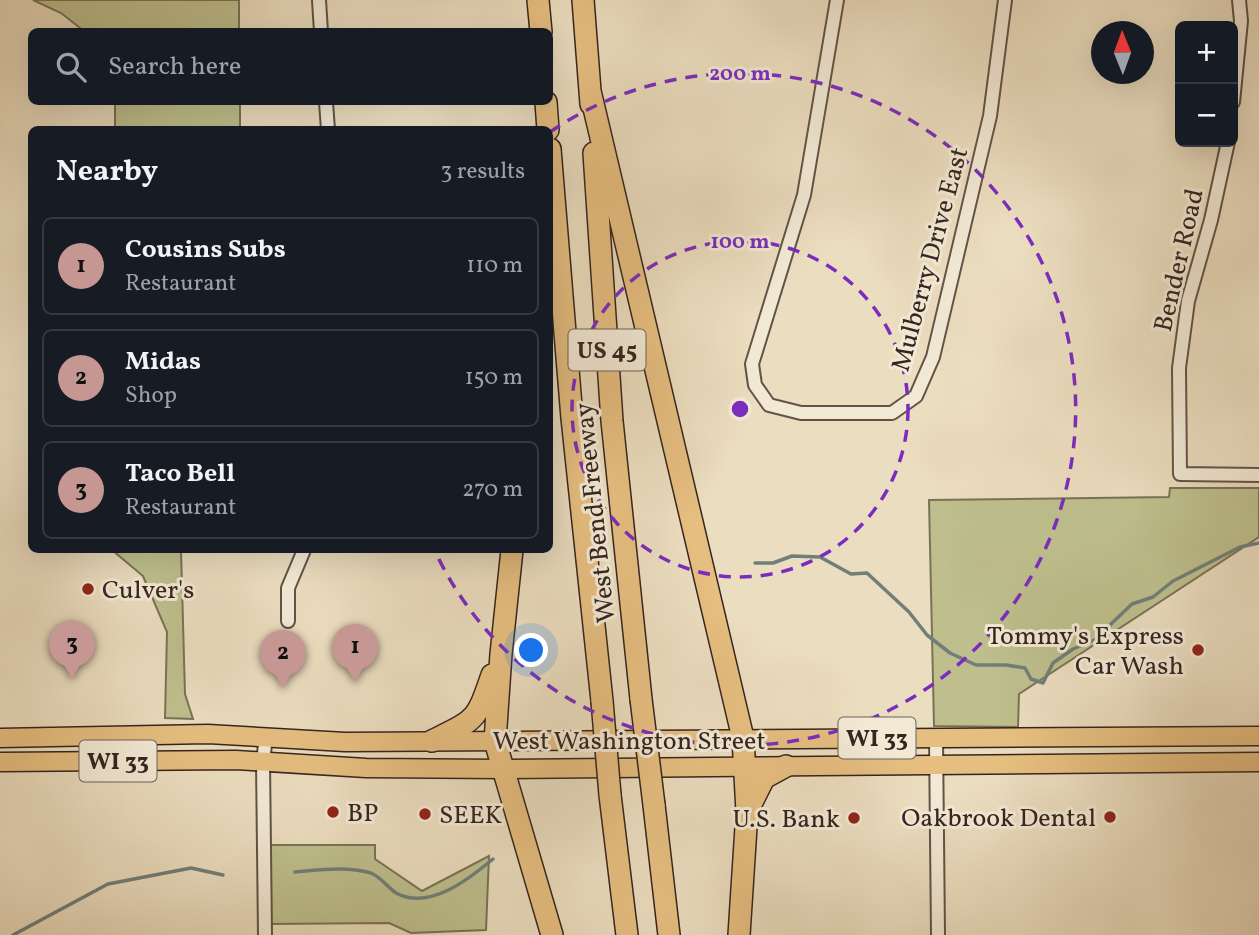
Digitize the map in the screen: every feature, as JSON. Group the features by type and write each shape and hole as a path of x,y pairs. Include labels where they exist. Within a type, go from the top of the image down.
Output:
{"highway":[{"path":"538,0 541,28"},
{"name":"West Bend Freeway","path":"583,0 612,421 669,935"},
{"path":"590,91 743,738 747,812 739,935"},
{"name":"West Bend Freeway","path":"553,186 572,418 627,935"},
{"path":"512,553 495,741 552,935"},
{"path":"432,741 475,718 501,654"},
{"path":"747,812 764,778 786,765"}],"main road":[{"name":"West Washington Street","path":"0,738 208,734 345,742 1259,736"},
{"name":"West Washington Street","path":"0,762 236,760 366,768 503,769 1259,762"}],"street":[{"path":"319,0 321,28"},
{"name":"Mulberry Drive East","path":"837,0 804,195 752,364 755,385 769,405 801,413 892,413 916,396 933,357 990,116 1005,0"},
{"path":"1235,84 1241,21 1239,0"},
{"path":"326,105 327,126"},
{"name":"Bender Road","path":"1227,147 1211,220 1188,301 1179,368 1180,474 1259,475"},
{"path":"288,621 288,588 303,553"},
{"path":"265,935 263,762 266,736"},
{"path":"936,738 938,935"}],"green space":[{"path":"33,0 239,0 239,28 80,28 61,13"},
{"path":"115,105 240,105 240,126 115,126"},
{"path":"1170,488 1259,488 1259,537 1019,694 1018,727 934,726 929,500 1169,497"},
{"path":"116,553 181,553 185,694 193,719 165,718 167,632 143,576"},
{"path":"268,845 375,845 375,859 422,891 489,856 486,930 411,933 389,923 269,924"}],"waterway":[{"path":"755,563 773,563 792,556 820,557 851,574 867,573 909,612 927,635 950,653 976,665 1025,668 1031,679 1043,683 1053,663 1073,649 1099,638 1132,604 1153,597 1173,581 1240,547 1259,543"},
{"path":"295,872 333,869 362,871 375,875 396,893 409,898 422,898 448,890 493,859"},
{"path":"13,935 108,884 191,868 223,875"}],"place":[{"name":"Culver's","path":"88,589"},
{"name":"Tommy's Express Car Wash","path":"1198,650"},
{"name":"Taco Bell","path":"72,679"},
{"name":"Cousins Subs","path":"355,682"},
{"name":"Midas","path":"283,688"},
{"name":"BP","path":"333,812"},
{"name":"SEEK","path":"425,814"},
{"name":"Oakbrook Dental","path":"1110,817"},
{"name":"U.S. Bank","path":"854,818"}]}
